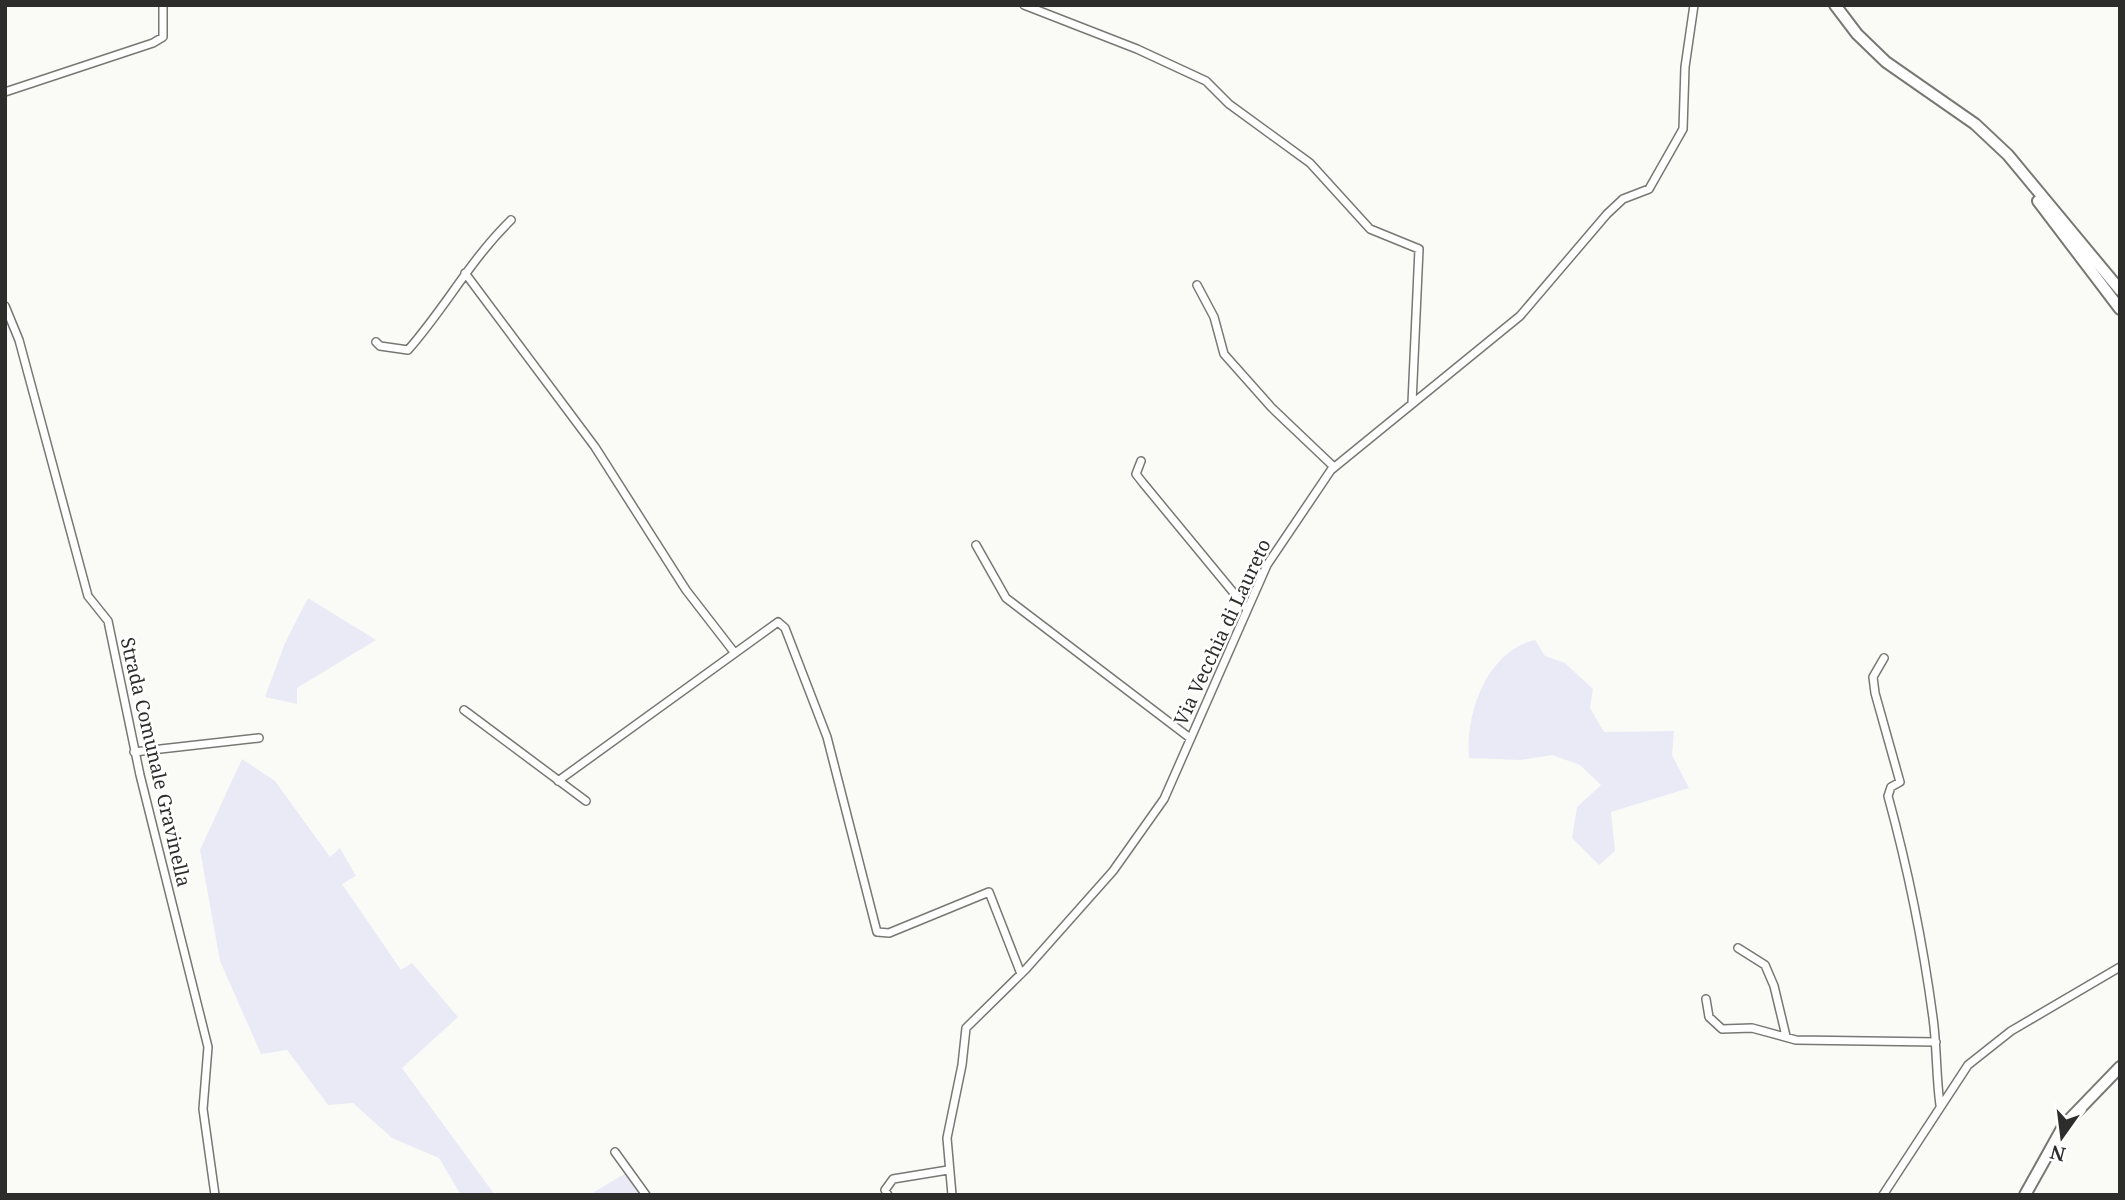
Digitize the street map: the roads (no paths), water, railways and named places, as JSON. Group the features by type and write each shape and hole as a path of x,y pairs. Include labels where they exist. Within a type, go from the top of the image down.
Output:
{"main road":[{"path":"1835,5 1857,34 1886,62 1975,124 2089,250 2120,290"},
{"path":"1992,141 2120,309"},
{"path":"2025,1195 2064,1125 2120,1067"}],"street":[{"path":"5,92 153,43 163,37 163,5"},
{"path":"1024,5 1137,49 1206,81 1229,104 1310,163 1370,229 1419,249 1412,403"},
{"name":"Via Vecchia di Laureto","path":"952,1195 947,1138 962,1065 966,1028 1021,974 1113,871 1144,832 1164,799 1267,565 1334,467 1520,316 1623,199 1649,189 1683,129 1685,67 1694,5"},
{"path":"376,342 380,346 408,350 433,322 483,247 511,220"},
{"path":"465,273 595,447 686,590 734,652"},
{"path":"1197,285 1214,317 1224,354 1270,407 1334,467"},
{"name":"Strada Comunale Gravinella","path":"5,306 19,340 88,596 108,621 134,752 208,1047 203,1109 215,1195"},
{"path":"1142,461 1136,474 1248,609"},
{"path":"976,545 1006,598 1190,738"},
{"path":"558,781 771,624 778,622 785,628 827,737 877,932 889,933 989,892 1021,974"},
{"path":"1884,658 1873,677 1875,694 1900,782 1891,787 1888,796 1904,852 1936,1042 1940,1104"},
{"path":"464,710 586,801"},
{"path":"134,752 259,738"},
{"path":"1738,948 1765,965 1774,986 1786,1036"},
{"path":"1883,1195 1968,1065 2038,1014 2120,967"},
{"path":"1706,999 1709,1017 1722,1029 1752,1028 1797,1040 1936,1042"},
{"path":"615,1152 646,1195"},
{"path":"888,1195 885,1190 893,1179 948,1170"}]}
